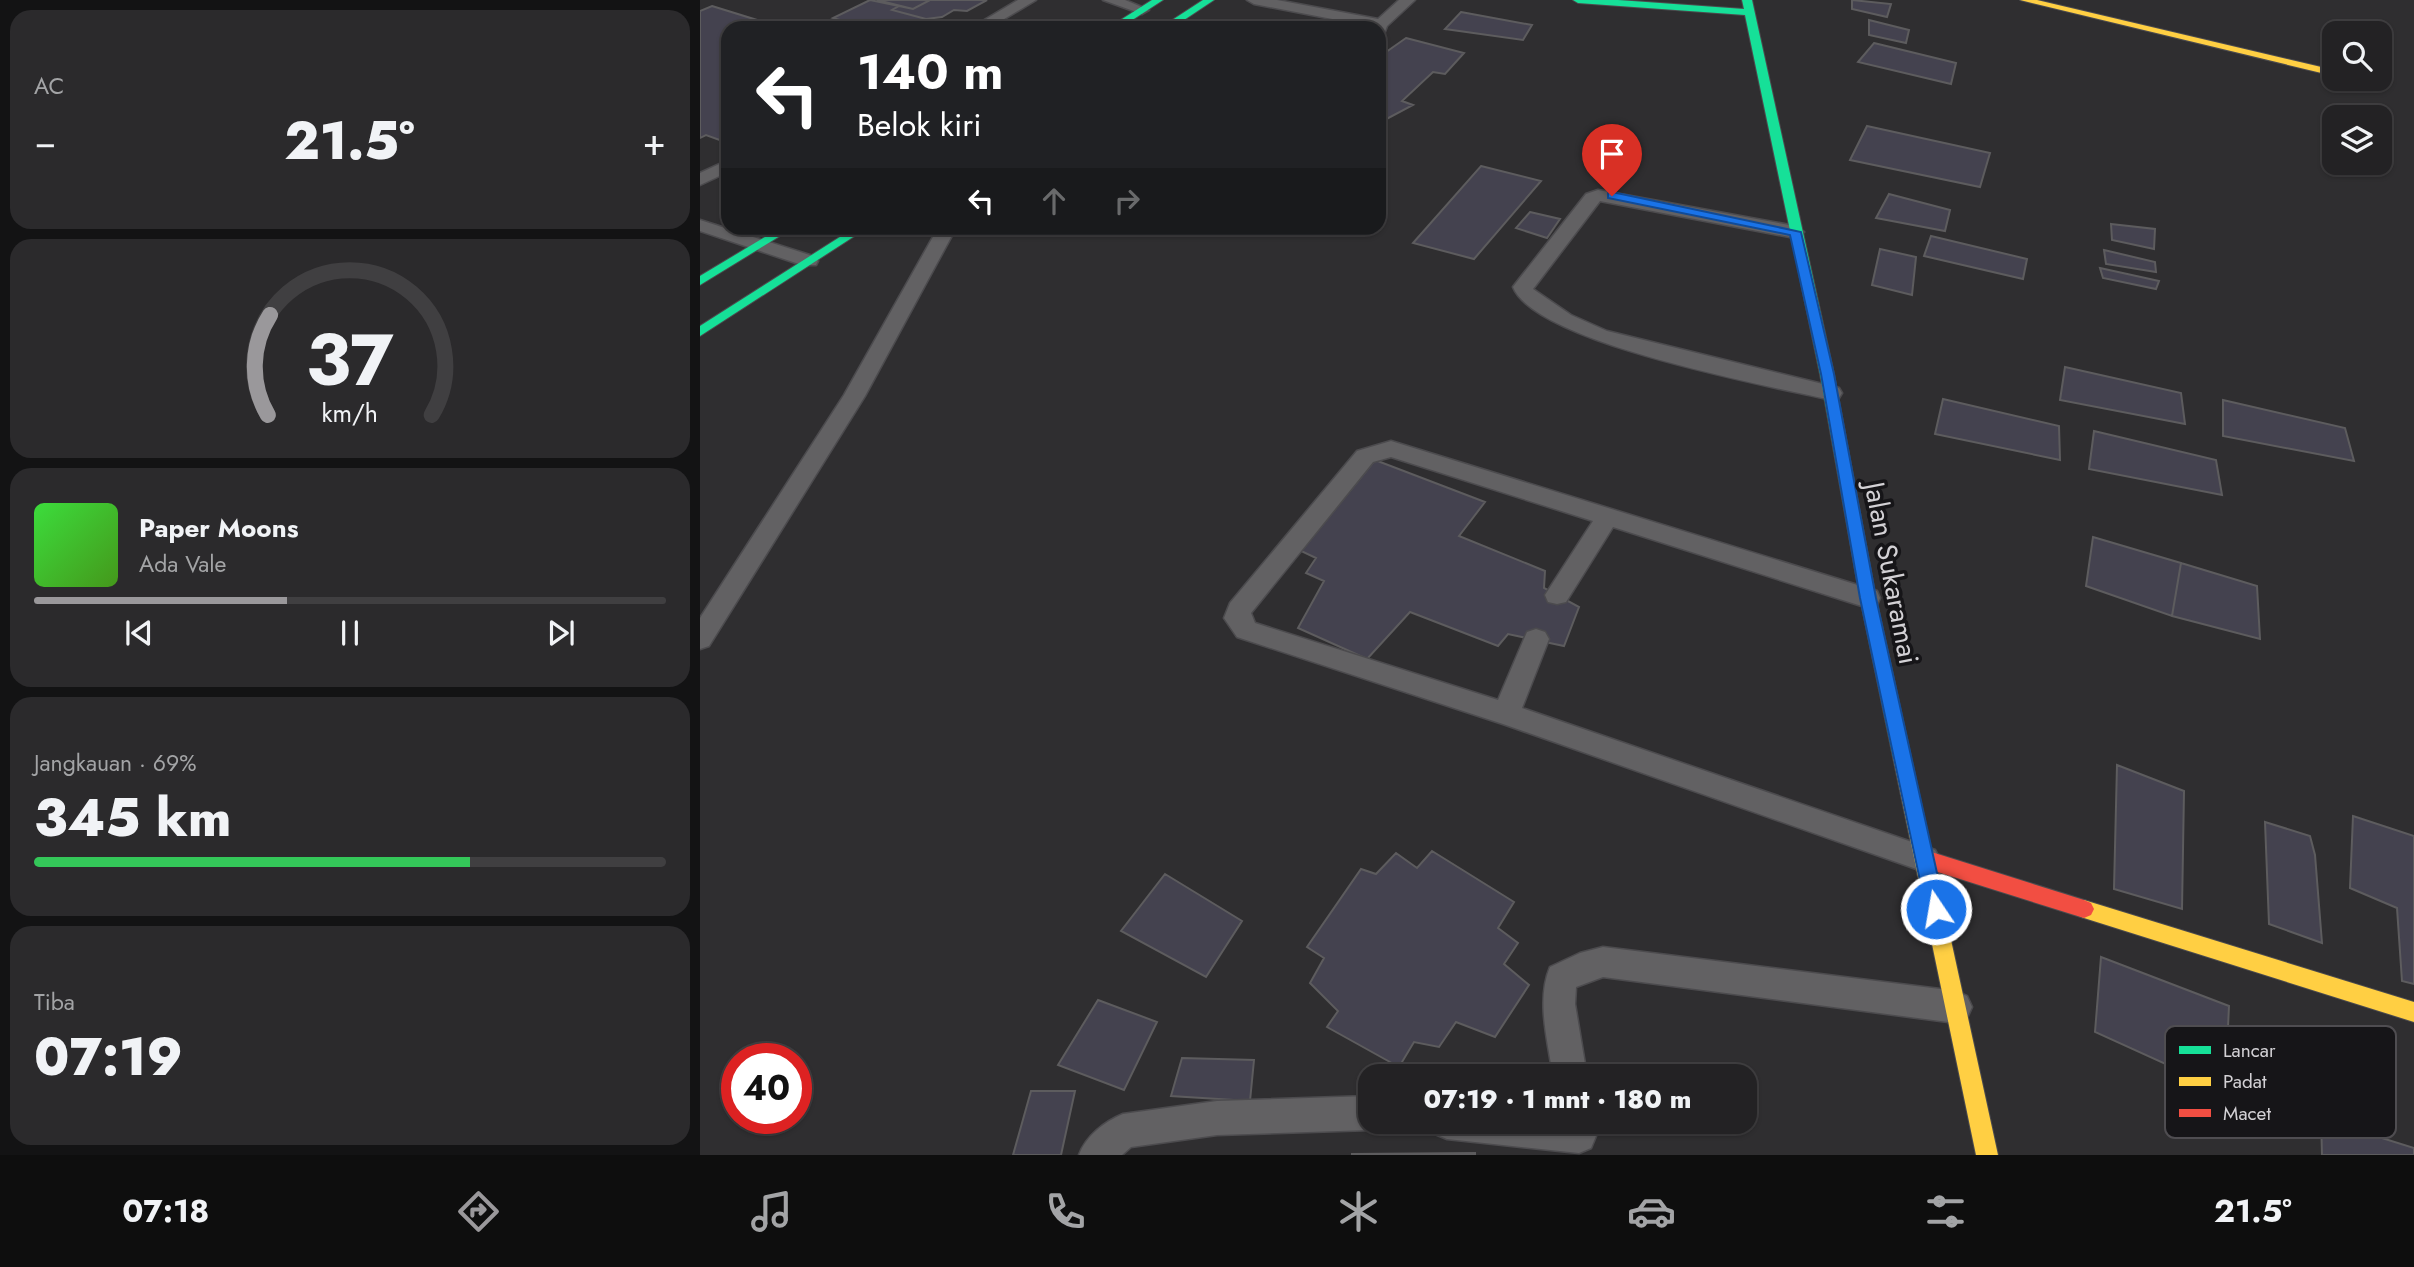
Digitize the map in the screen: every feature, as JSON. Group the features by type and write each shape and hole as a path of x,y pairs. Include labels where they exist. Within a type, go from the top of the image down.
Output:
{"street":[{"path":"1124,21 1158,0"},
{"path":"1176,21 1209,0"},
{"path":"1578,0 1748,6"},
{"path":"2025,0 2322,70"},
{"name":"Jalan Sukaramai","path":"1748,6 1831,393 1868,598 1987,1155"},
{"path":"700,281 776,235"},
{"path":"700,332 850,235"},
{"path":"1925,859 2414,1013"}],"lane":[{"path":"991,21 1029,0"},
{"path":"1110,0 1142,10"},
{"path":"1254,0 1348,21"},
{"path":"1386,22 1408,0"},
{"path":"700,180 721,169"},
{"path":"1795,232 1598,195 1592,198 1523,287 1525,292 1564,319 1600,335 1685,359 1831,393"},
{"path":"700,225 721,233"},
{"path":"728,235 809,261"},
{"path":"700,639 854,396 943,235"},
{"path":"1868,598 1391,450 1365,456 1239,610 1237,618 1246,630 1506,714 1925,859"},
{"path":"1557,595 1607,518"},
{"path":"1506,714 1536,639"},
{"path":"1568,1064 1559,1004 1562,978 1580,968 1603,962 1956,1007"},
{"path":"1096,1155 1123,1131 1217,1118 1358,1113"},
{"path":"1546,1134 1579,1138"}],"building":[{"path":"870,0 899,6 892,10 926,19 843,21 833,18"},
{"path":"877,0 930,0 913,9"},
{"path":"930,0 987,0 967,11 954,10 942,17 926,19 892,10 899,6 913,9"},
{"path":"1852,0 1891,4 1887,17 1852,9"},
{"path":"712,6 760,21 721,21 721,140 706,135 700,138 700,11"},
{"path":"1461,12 1532,25 1523,40 1445,29"},
{"path":"1869,20 1909,30 1906,43 1869,35"},
{"path":"1406,38 1464,53 1445,74 1433,72 1402,101 1413,105 1386,119 1386,52"},
{"path":"1874,43 1956,63 1951,84 1858,62"},
{"path":"1867,126 1990,153 1980,187 1850,160"},
{"path":"1481,166 1541,181 1474,259 1413,243"},
{"path":"1889,194 1950,210 1945,231 1876,218"},
{"path":"1530,212 1560,219 1547,238 1516,228"},
{"path":"2111,224 2155,229 2154,249 2112,240"},
{"path":"1931,236 2027,259 2023,279 1924,256"},
{"path":"1880,249 1916,257 1912,295 1872,285"},
{"path":"2104,250 2155,262 2156,272 2106,264"},
{"path":"2100,268 2159,281 2156,289 2103,278"},
{"path":"2065,367 2181,393 2185,424 2060,400"},
{"path":"1943,399 2059,426 2060,460 1935,434"},
{"path":"2223,400 2345,428 2354,461 2223,436"},
{"path":"2094,431 2216,460 2222,495 2089,469"},
{"path":"1375,460 1485,502 1459,536 1545,571 1544,588 1579,607 1564,646 1508,634 1498,646 1410,612 1367,659 1298,628 1324,581 1306,573 1316,558 1301,551"},
{"path":"2093,537 2181,563 2172,616 2086,586"},
{"path":"2181,563 2257,586 2260,639 2172,616"},
{"path":"2117,765 2184,791 2182,909 2114,889"},
{"path":"2353,816 2414,836 2414,984 2402,981 2397,908 2350,888"},
{"path":"2265,822 2310,836 2315,855 2322,943 2269,924"},
{"path":"1432,851 1514,902 1498,928 1518,943 1504,964 1529,985 1495,1037 1456,1022 1439,1047 1414,1042 1401,1064 1394,1064 1327,1027 1338,1011 1310,983 1324,958 1307,947 1361,869 1376,874 1396,853 1417,868"},
{"path":"1165,874 1242,921 1206,977 1121,931"},
{"path":"2101,957 2229,1006 2228,1026 2165,1026 2165,1064 2095,1032"},
{"path":"1098,1000 1157,1022 1124,1090 1058,1065"},
{"path":"1182,1058 1254,1060 1250,1101 1171,1096"},
{"path":"1031,1091 1075,1091 1061,1155 1013,1155"},
{"path":"2322,1138 2382,1138 2414,1148 2414,1155 2322,1155"},
{"path":"1352,1154 1475,1155 1352,1155"}],"traffic: fast":[{"path":"1124,21 1158,0"},
{"path":"1176,21 1209,0"},
{"path":"1578,0 1749,12"},
{"path":"1747,0 1827,374 1868,598 1902,757"},
{"path":"700,281 776,235"},
{"path":"700,332 850,235"}],"traffic: slow":[{"path":"2025,0 2322,70"},
{"path":"1902,757 1987,1155"},
{"path":"2084,909 2414,1012"}],"traffic: jam":[{"path":"1925,859 2084,909"}],"route":[{"path":"1612,196 1795,232 1827,374 1868,598 1936,909"}]}
